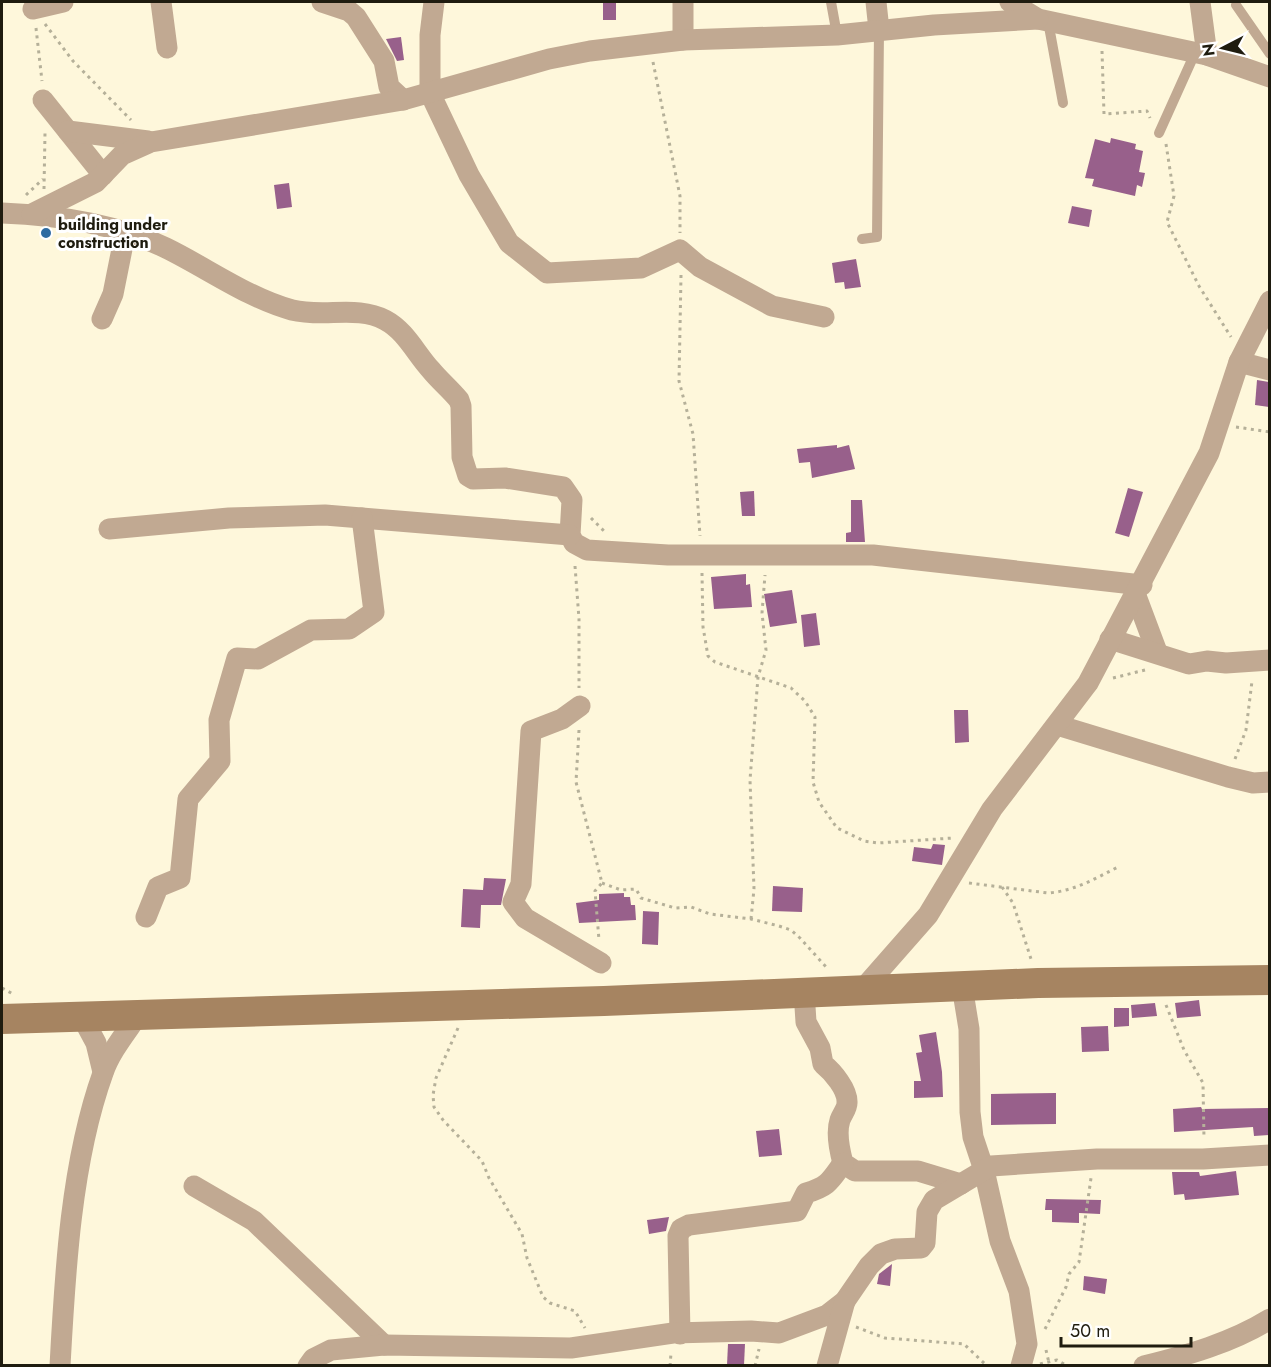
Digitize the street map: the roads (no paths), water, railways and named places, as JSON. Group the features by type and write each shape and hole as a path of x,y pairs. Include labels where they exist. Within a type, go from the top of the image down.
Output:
{"main road":[{"path":"2,1019 1038,983 1269,980"}],"street":[{"path":"33,9 63,2"},
{"path":"161,2 167,48"},
{"path":"322,2 349,11 357,17 384,61 389,87 404,100"},
{"path":"434,2 430,35 430,93 469,175 509,243 547,273 641,268 680,250 700,267 772,306 824,316"},
{"path":"683,2 683,40"},
{"path":"876,2 879,30"},
{"path":"1010,2 1101,31 1201,54 1269,77"},
{"path":"1200,2 1201,54"},
{"path":"32,214 96,182 122,155 150,142 404,100 549,59 649,43 837,35 1044,14"},
{"path":"43,100 103,175"},
{"path":"68,131 150,142"},
{"path":"2,213 32,214 124,234 162,246 273,304 314,314 347,314 361,310 388,321 400,331 430,370 459,400 462,457 468,476 473,479 505,478 551,484 563,488 572,500 572,539"},
{"path":"102,319 113,294 124,234"},
{"path":"854,989 928,915 1018,772 1088,683 1110,639 1139,590 1209,453 1239,362 1269,301"},
{"path":"1239,362 1269,370"},
{"path":"109,529 229,518 325,516 362,518 572,539 587,550 701,555 873,555 1139,590"},
{"path":"146,917 158,887 180,878 188,799 220,760 219,720 237,658 258,659 311,630 349,629 374,612 362,518"},
{"path":"1139,590 1157,652"},
{"path":"1110,639 1189,664 1207,661 1262,660"},
{"path":"580,706 562,718 531,732 521,884 513,902 525,918 601,963"},
{"path":"1057,725 1228,777 1253,783 1269,782"},
{"path":"962,986 969,1029 973,1137 984,1170 1000,1241 1020,1300 1029,1365"},
{"path":"680,1334 678,1236 681,1229 689,1225 797,1211 807,1193 822,1189 835,1179 843,1163 838,1132 839,1121 847,1102 845,1090 836,1081 832,1071 823,1064 820,1048 808,1029 804,991"},
{"path":"81,1015 96,1043 103,1072"},
{"path":"60,1365 64,1282 77,1181 103,1072 138,1015"},
{"path":"308,1365 313,1359 331,1350 384,1346 514,1356 680,1334 751,1330 779,1333 827,1315 844,1301 869,1266 881,1254 895,1249 921,1248 925,1243 927,1212 934,1200 991,1166 1097,1159 1203,1159 1269,1155"},
{"path":"843,1163 855,1171 918,1171 960,1184"},
{"path":"194,1185 254,1221 384,1346"},
{"path":"827,1365 844,1301"},
{"path":"1144,1365 1196,1353 1254,1328 1269,1319"}],"lane":[{"path":"831,2 837,35"},
{"path":"1236,5 1269,54"},
{"path":"1044,14 1063,103"},
{"path":"862,239 877,237 879,30"},
{"path":"1159,133 1201,54"}],"place":[{"name":"building under construction","path":"46,233"}]}
